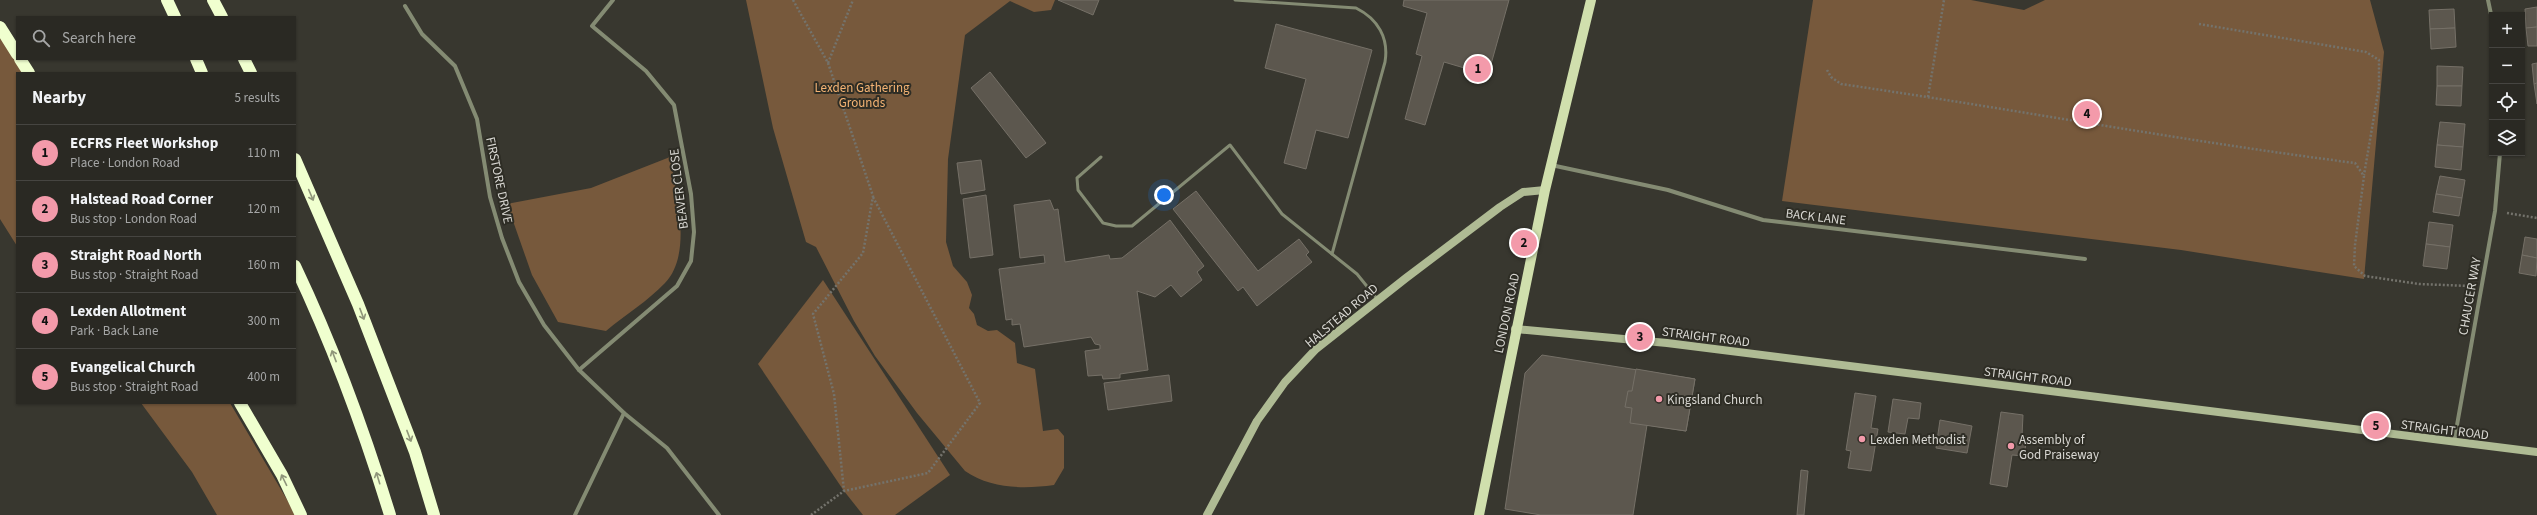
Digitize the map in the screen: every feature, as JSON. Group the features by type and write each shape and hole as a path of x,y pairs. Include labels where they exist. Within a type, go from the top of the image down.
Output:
{"highway":[{"path":"167,0 175,16"},
{"path":"213,0 221,16"},
{"path":"0,27 16,52"},
{"path":"21,60 28,72"},
{"path":"196,60 202,72"},
{"path":"244,60 250,72"},
{"path":"296,161 358,304 415,452 434,515"},
{"path":"296,268 316,310 343,379 371,454 390,515"},
{"path":"241,404 282,475 301,515"}],"main road":[{"name":"LONDON ROAD","path":"1479,515 1544,190 1592,0"}],"street":[{"name":"BEAVER CLOSE","path":"579,370 678,286 691,261 694,232 691,194 674,105 646,71 592,26 613,0"},
{"path":"2488,0 2491,12"},
{"name":"FIRSTORE DRIVE","path":"405,6 422,34 455,66 478,119 490,197 502,238 519,282 544,325 579,370 624,413 667,448 719,515"},
{"name":"CHAUCER WAY","path":"2454,442 2480,287 2495,211 2500,156"},
{"name":"BACK LANE","path":"1551,165 1668,190 1762,220 2085,259"},
{"name":"HALSTEAD ROAD","path":"1207,515 1257,421 1285,382 1316,349 1500,207 1524,192 1544,190"},
{"name":"STRAIGHT ROAD","path":"1515,329 1683,345 2537,452"},
{"path":"575,515 624,413"}],"lane":[{"path":"1236,0 1356,8 1370,18 1383,36 1387,49 1385,62 1332,254"},
{"path":"1102,157 1077,178 1078,190 1103,223 1116,226 1132,226 1230,145 1282,214 1357,274 1378,300"}],"path":[{"path":"793,0 828,63 873,196 980,403 928,472 844,491 811,515"},
{"path":"828,63 853,0"},
{"path":"1928,97 1944,0"},
{"path":"2199,24 2366,52 2379,60 2379,86 2364,176 2355,246 2354,266 2365,276 2419,284 2480,287"},
{"path":"1828,70 1831,77 1841,84 2254,150 2355,163 2364,176"},
{"path":"844,491 834,394 813,314 863,253 873,196"},
{"path":"2495,211 2537,218"}],"green space":[{"name":"Lexden Gathering Grounds","path":"746,0 1055,0 1051,10 1034,12 1010,1 965,35 948,159 946,242 953,266 967,282 972,295 969,308 974,314 977,325 988,331 997,330 1015,343 1017,363 1035,369 1043,431 1058,429 1064,436 1064,468 1054,485 1031,487 1008,486 986,481 965,471 917,413 875,356 854,321 816,247 806,242 773,128"},
{"path":"1813,0 1971,0 2024,10 2045,0 2370,0 2384,52 2364,279 2181,250 1782,201"},
{"path":"0,36 22,72 16,72 16,244 0,219"},
{"path":"670,157 680,222 680,240 674,271 658,290 606,331 558,322 532,275 507,204 591,188"},
{"path":"823,280 950,475 895,515 863,515 844,491 758,364"},
{"path":"142,404 231,404 296,515 217,515 192,472"}],"building":[{"path":"1058,0 1099,0 1093,15"},
{"path":"1404,0 1509,0 1488,75 1444,62 1425,125 1405,119 1422,56 1416,54 1427,13 1403,6"},
{"path":"2537,7 2537,27 2526,28 2525,9"},
{"path":"2454,9 2455,28 2430,29 2429,10"},
{"path":"1276,24 1372,50 1348,138 1316,130 1306,169 1284,163 1306,79 1265,68"},
{"path":"2537,27 2537,46 2528,46 2526,28"},
{"path":"2455,28 2456,47 2431,49 2430,29"},
{"path":"2537,63 2537,83 2534,84 2532,64"},
{"path":"2437,66 2463,67 2462,86 2437,86"},
{"path":"990,72 1046,143 1026,158 971,88"},
{"path":"2537,83 2537,104 2534,84"},
{"path":"2437,86 2462,86 2461,106 2436,105"},
{"path":"2440,122 2465,124 2463,147 2437,145"},
{"path":"2437,145 2463,147 2461,170 2435,167"},
{"path":"981,160 985,190 961,194 957,163"},
{"path":"2440,176 2465,180 2462,198 2436,194"},
{"path":"1196,191 1258,271 1299,239 1309,252 1306,255 1312,262 1257,306 1243,287 1238,291 1173,209"},
{"path":"2436,194 2462,198 2459,216 2433,212"},
{"path":"986,195 993,255 970,258 963,199"},
{"path":"1050,200 1054,210 1058,209 1065,262 1109,255 1110,259 1122,258 1170,220 1204,266 1197,272 1202,280 1181,297 1171,285 1155,297 1137,291 1148,370 1120,374 1120,378 1103,379 1102,375 1088,376 1085,351 1100,349 1100,345 1095,344 1091,337 1024,347 1020,324 1012,325 1012,319 1006,320 999,269 1045,263 1044,255 1020,258 1014,205"},
{"path":"2429,222 2453,225 2450,247 2426,244"},
{"path":"2525,237 2537,239 2537,258 2522,255"},
{"path":"2426,244 2450,247 2447,269 2423,266"},
{"path":"2522,255 2537,258 2536,276 2519,273"},
{"path":"1542,355 1695,379 1686,431 1647,425 1633,515 1541,515 1505,509 1525,373"},
{"name":"Kingsland Church","path":"1636,369 1695,379 1686,431 1630,423 1632,408 1625,407 1628,391 1632,391"},
{"path":"1169,375 1172,401 1108,410 1104,383"},
{"name":"Lexden Methodist","path":"1855,393 1876,396 1871,428 1878,429 1871,471 1848,468 1851,451 1846,450"},
{"path":"1893,399 1921,403 1919,419 1908,418 1905,434 1888,432"},
{"name":"Assembly of God Praiseway","path":"2001,412 2023,415 2022,436 2027,437 2024,456 2012,455 2007,487 1990,484"},
{"path":"1940,420 1972,426 1967,453 1936,448"},
{"path":"1801,470 1808,471 1804,515 1797,515"}],"place":[{"name":"ECFRS Fleet Workshop","path":"1478,69"},
{"name":"Lexden Allotment","path":"2087,114"},
{"name":"Halstead Road Corner","path":"1524,243"},
{"name":"Straight Road North","path":"1640,337"},
{"name":"Kingsland Church","path":"1659,399"},
{"name":"Evangelical Church","path":"2376,426"},
{"name":"Lexden Methodist","path":"1862,439"},
{"name":"Assembly of God Praiseway","path":"2011,446"}]}
